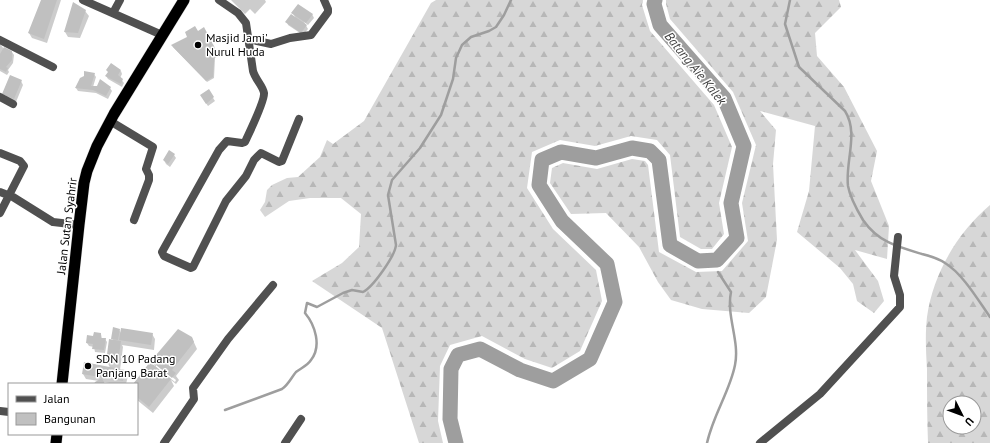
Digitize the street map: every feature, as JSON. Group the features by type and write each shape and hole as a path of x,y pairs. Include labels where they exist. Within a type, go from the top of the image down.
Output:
{"highway":[{"name":"Jalan Sutan Syahrir","path":"62,383 79,225 84,183 87,171 97,146 110,121 184,0"}],"street":[{"path":"83,0 92,2 162,35"},
{"path":"113,13 120,0"},
{"path":"219,0 238,13 246,23 255,78 263,90 264,99 245,142 226,141 219,150 162,252 164,256 190,268 194,267 226,201 246,176 254,160 261,153 279,162 282,161 299,119"},
{"path":"248,39 271,44 290,38 311,35 328,12 324,0"},
{"path":"0,40 53,67"},
{"path":"0,98 13,104"},
{"path":"110,121 153,147 146,169 149,175 149,180 134,220"},
{"path":"0,153 20,161 24,166 0,213"},
{"path":"0,192 8,195 53,222 79,225"},
{"path":"760,443 820,394 900,306 900,295 894,276 898,237"},
{"path":"164,443 194,399 193,388 228,339 273,285"},
{"path":"286,443 301,419"}],"green space":[{"path":"436,0 643,0 642,5 650,31 714,105 732,147 719,203 724,234 712,249 701,249 680,237 670,155 657,140 631,136 595,146 560,140 532,152 527,188 553,229 596,270 602,301 580,351 552,368 525,359 482,336 450,345 440,366 438,421 443,443 419,443 382,328 312,281 342,263 359,247 361,214 341,198 310,198 289,201 265,217 260,210 265,202 267,190 272,185 287,178 298,177 320,157 327,140 333,144 364,121 431,3"},
{"path":"666,0 839,0 841,7 815,33 817,56 844,87 877,151 871,181 889,226 887,259 855,250 878,281 884,301 874,313 857,301 853,284 840,268 797,232 809,191 815,126 760,111 776,130 773,164 777,240 766,297 749,313 702,309 671,300 658,282 639,247 606,213 571,214 550,183 552,168 563,163 597,169 632,159 645,161 648,165 659,252 696,272 722,271 748,241 742,203 756,145 733,92 670,19"},
{"path":"990,205 990,443 928,443 927,317 930,301 941,270 948,255 967,228"}],"building":[{"path":"41,0 57,0 44,39 28,33"},
{"path":"73,2 86,10 78,33 64,32"},
{"path":"298,4 313,14 306,23 291,13"},
{"path":"291,14 307,25 301,33 285,22"},
{"path":"195,26 198,31 204,27 215,48 213,77 206,81 171,45 187,37 185,32"},
{"path":"4,47 12,51 12,60 6,67 8,68 6,72 0,69 0,54"},
{"path":"111,63 121,70 118,75 123,79 121,84 105,76 108,72 106,70"},
{"path":"84,71 95,73 91,86 97,86 100,79 111,87 106,96 93,90 75,88 80,78 84,76"},
{"path":"10,75 22,80 14,99 2,94"},
{"path":"209,89 214,97 206,104 200,95"},
{"path":"169,150 175,154 168,164 163,160"},
{"path":"113,327 120,329 118,340 111,339"},
{"path":"121,328 153,333 151,345 119,340"},
{"path":"178,329 192,337 194,342 172,370 176,373 172,378 151,361"},
{"path":"94,332 101,333 101,338 106,338 104,350 92,349 93,344 86,343 87,335 93,336"},
{"path":"109,339 121,341 118,363 106,362"},
{"path":"84,362 125,370 123,381 82,374"},
{"path":"150,362 171,379 149,407 138,398 138,383 134,383"},
{"path":"102,378 104,383 94,383"}],"waterway":[{"path":"225,410 282,389 296,372 309,362 314,354 317,342 312,323 305,313 307,303 317,307 343,293 352,290 363,292 383,271 392,256 396,245 388,195 392,180 420,148 441,115 453,79 456,58 462,45 471,37 496,27 511,0"},
{"name":"Batang Aie Kalek","path":"456,443 450,419 451,369 458,355 480,349 520,370 553,381 590,359 615,302 607,264 562,221 539,185 542,160 561,152 596,158 632,148 650,151 659,160 670,245 698,261 717,260 737,238 731,203 744,146 724,98 660,25 654,4 655,0"},
{"path":"790,0 785,24 799,67 845,111 849,120 851,129 851,148 848,167 848,186 852,199 863,220 875,234 889,243 937,258 952,268 970,288 990,317"},
{"path":"707,443 713,423 733,375 736,356 730,310 731,292 718,272"}],"place":[{"name":"Masjid Jami' Nurul Huda","path":"198,45"},
{"name":"SDN 10 Padang Panjang Barat","path":"88,366"}]}
